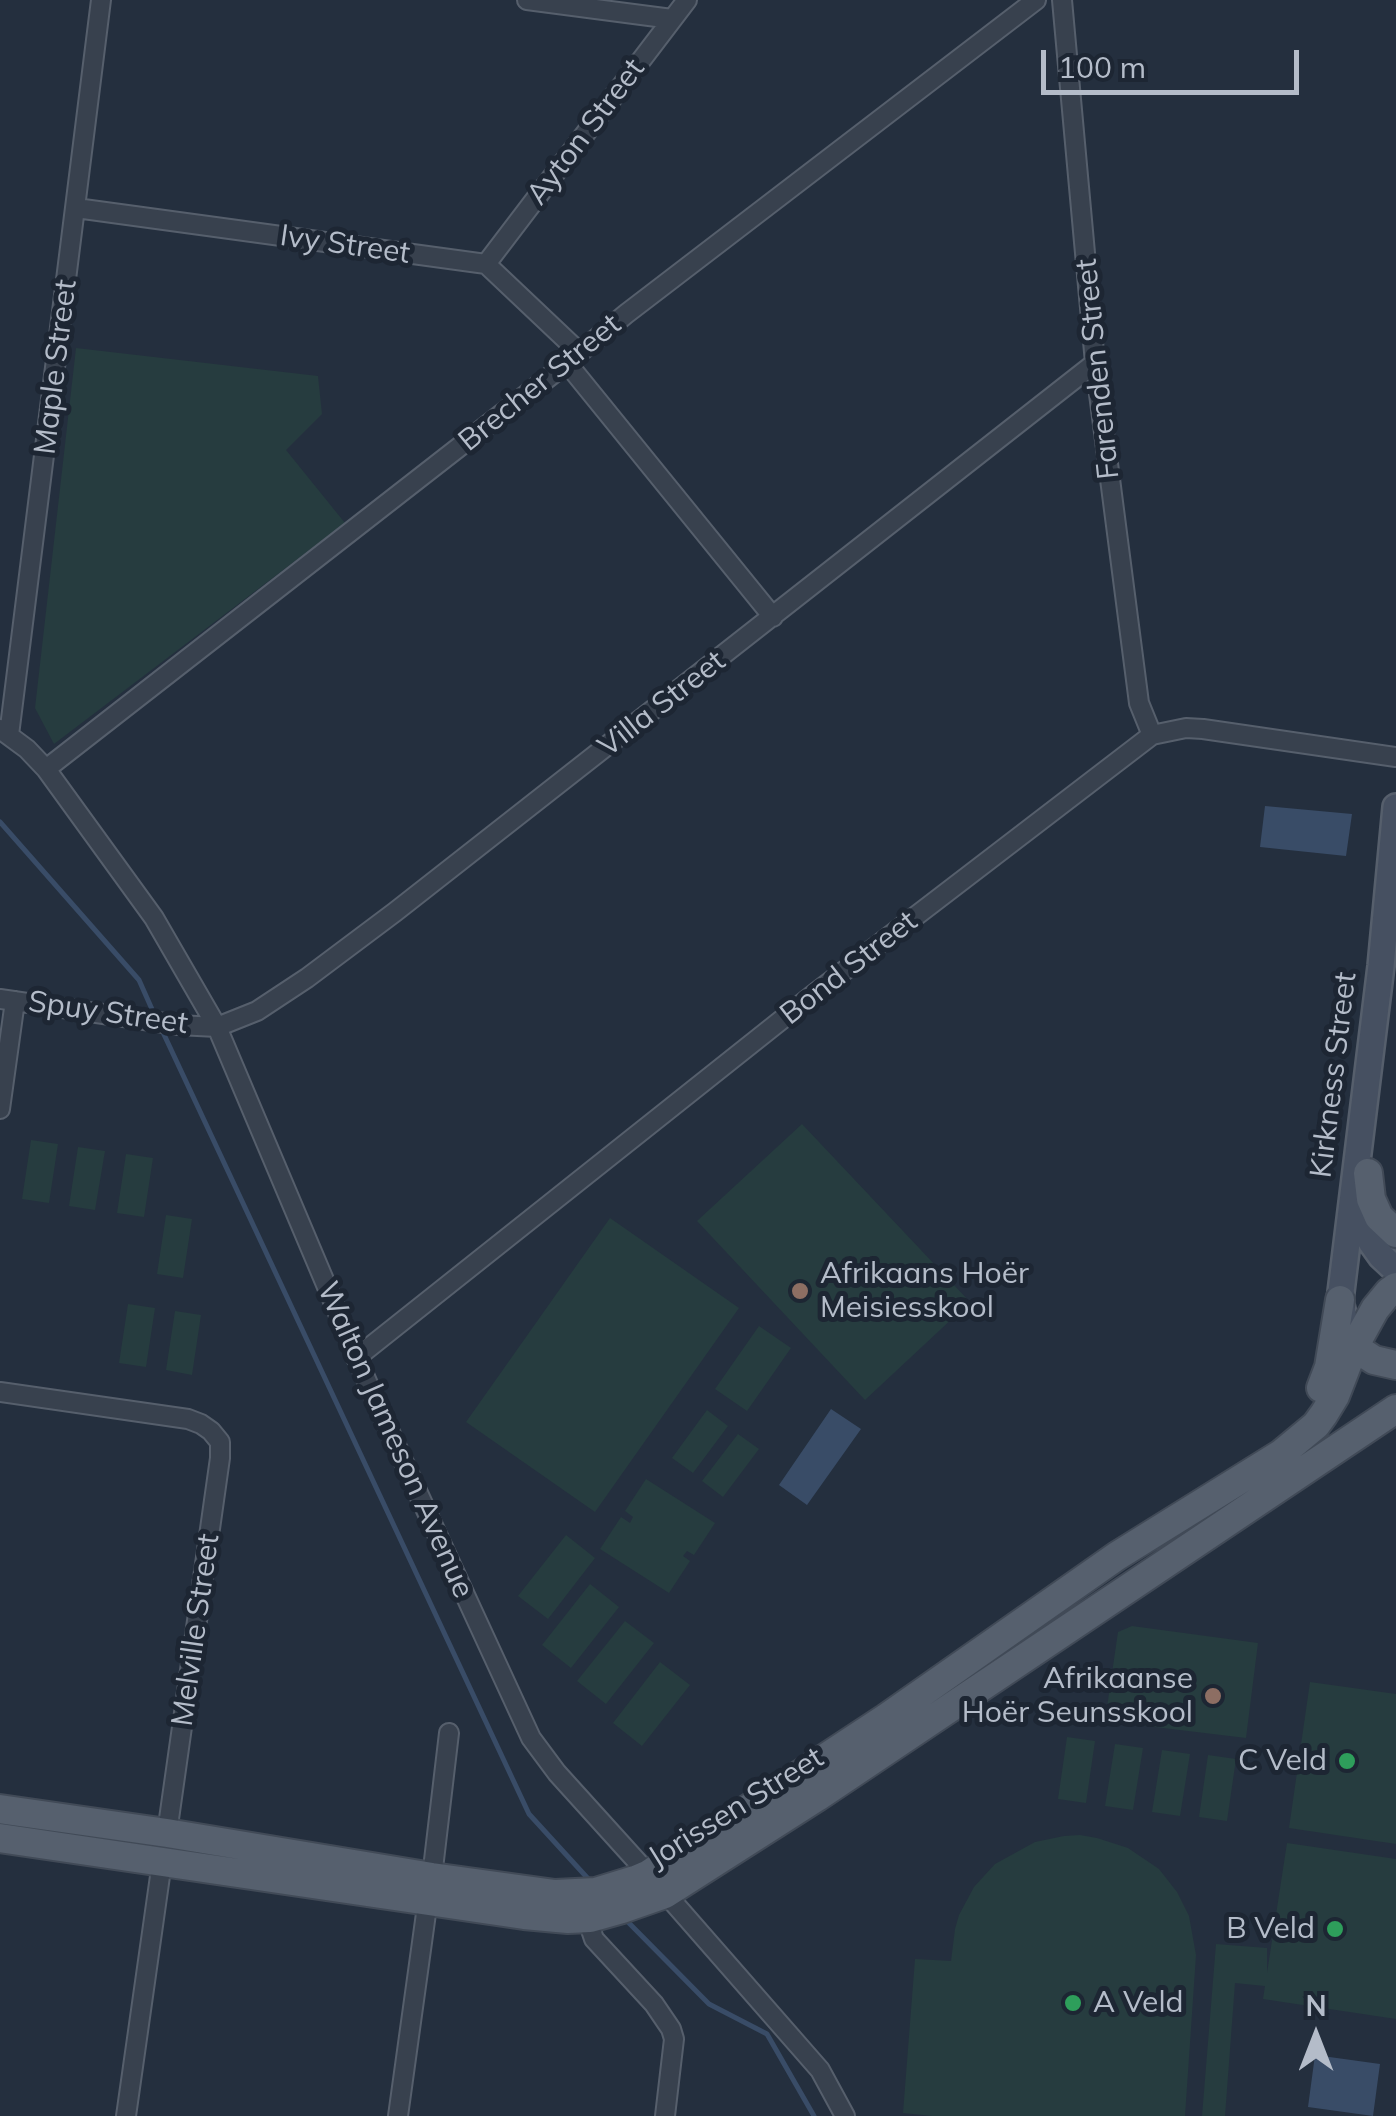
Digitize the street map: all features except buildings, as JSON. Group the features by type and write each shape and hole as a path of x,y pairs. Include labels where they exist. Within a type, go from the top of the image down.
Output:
{"main road":[{"path":"1368,1173 1371,1200 1379,1217 1396,1233"},
{"name":"Jorissen Street","path":"652,1886 1117,1556 1292,1445 1316,1425 1335,1396 1375,1309 1396,1287"},
{"path":"1292,1445 1329,1367 1340,1300"},
{"path":"1354,1348 1374,1360 1396,1366"},
{"name":"Jorissen Street","path":"0,1838 162,1862 430,1888 522,1890 584,1910 652,1886 818,1797 1396,1409"},
{"path":"1117,1556 1135,1584"},
{"name":"Jorissen Street","path":"0,1809 167,1833 430,1888"}],"street":[{"name":"Maple Street","path":"5,732 101,0"},
{"path":"526,0 672,20"},
{"name":"Ayton Street","path":"486,264 687,0"},
{"name":"Brecher Street","path":"46,768 626,314 1036,0"},
{"name":"Farenden Street","path":"1062,0 1096,362 1139,702 1152,735"},
{"name":"Ivy Street","path":"76,208 486,264"},
{"path":"486,264 573,357 773,617"},
{"name":"Villa Street","path":"216,1027 257,1011 307,978 1096,362"},
{"path":"1152,735 1186,728 1204,729 1396,757"},
{"name":"Walton Jameson Avenue","path":"5,732 46,768 154,918 216,1027 356,1358 531,1738 652,1886 820,2070 844,2116"},
{"name":"Bond Street","path":"356,1358 814,994 1152,735"},
{"name":"Kirkness Street","path":"1354,1348 1340,1300 1396,807"},
{"name":"Kirkness Street","path":"1396,938 1366,1207 1371,1242 1396,1270"},
{"path":"0,1109 8,1000"},
{"name":"Spuy Street","path":"8,1000 216,1027"},
{"name":"Melville Street","path":"0,1392 173,1416 201,1424 220,1442 167,1833"},
{"path":"398,2116 449,1733"},
{"path":"126,2116 162,1862"},
{"path":"584,1910 594,1939 672,2028 665,2116"}],"green space":[{"path":"76,348 318,376 322,414 286,450 345,523 54,744 35,708"},
{"path":"802,1124 970,1302 865,1400 697,1221"},
{"path":"31,1140 58,1144 49,1203 22,1199"},
{"path":"78,1147 105,1151 95,1210 69,1206"},
{"path":"126,1154 153,1158 144,1217 117,1213"},
{"path":"166,1215 192,1219 183,1278 157,1274"},
{"path":"610,1218 739,1308 595,1512 466,1422"},
{"path":"128,1304 155,1308 146,1367 119,1363"},
{"path":"175,1311 201,1315 192,1375 166,1370"},
{"path":"759,1326 791,1348 747,1411 715,1389"},
{"path":"707,1410 728,1426 693,1473 672,1458"},
{"path":"738,1434 759,1449 723,1497 702,1481"},
{"path":"646,1479 715,1523 694,1555 687,1551 683,1556 690,1561 669,1593 600,1549 621,1517 630,1523 633,1517 625,1511"},
{"path":"566,1535 595,1558 548,1619 518,1596"},
{"path":"590,1584 619,1607 571,1668 542,1645"},
{"path":"625,1621 654,1643 606,1704 577,1681"},
{"path":"1132,1626 1258,1643 1246,1738 1105,1721 1118,1632"},
{"path":"660,1662 690,1685 642,1746 613,1723"},
{"name":"C Veld","path":"1310,1682 1396,1694 1396,1844 1289,1828"},
{"path":"1067,1737 1095,1741 1086,1803 1058,1799"},
{"path":"1115,1744 1143,1748 1133,1810 1105,1806"},
{"path":"1162,1750 1190,1754 1180,1816 1152,1812"},
{"path":"1208,1755 1236,1759 1227,1821 1199,1817"},
{"path":"1080,1835 1128,1848 1159,1869 1189,1916 1196,1955 1185,2116 903,2113 915,1959 951,1961 959,1915 974,1887 995,1864 1035,1842"},
{"name":"B Veld","path":"1287,1843 1396,1859 1396,2019 1263,1999 1265,1986 1235,1983 1225,2116 1202,2116 1216,1944 1267,1948 1267,1973"}],"water":[{"path":"1265,806 1352,814 1346,856 1260,847"},
{"path":"831,1409 861,1429 807,1505 779,1485"},
{"path":"1315,2055 1380,2064 1373,2116 1308,2107"}],"waterway":[{"path":"0,822 139,980 155,1016"},
{"path":"160,1026 529,1814 592,1883"},
{"path":"623,1917 709,2004 767,2034 814,2116"}],"place":[{"name":"Afrikaans Hoër Meisiesskool","path":"800,1291"},
{"name":"Afrikaanse Hoër Seunsskool","path":"1213,1696"},
{"name":"C Veld","path":"1347,1761"},
{"name":"B Veld","path":"1335,1929"},
{"name":"A Veld","path":"1073,2003"}]}
